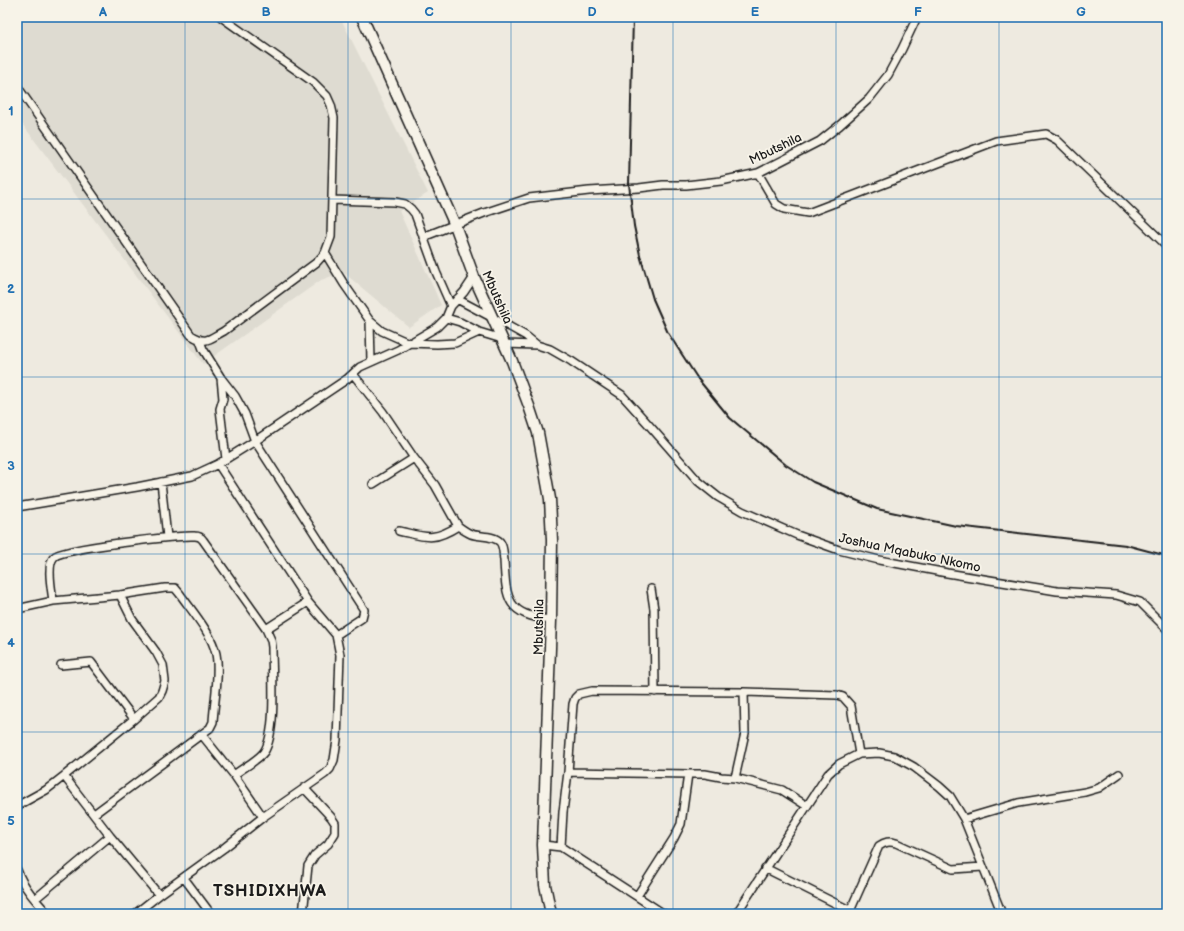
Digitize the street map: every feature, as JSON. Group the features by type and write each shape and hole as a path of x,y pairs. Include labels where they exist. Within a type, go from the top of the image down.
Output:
{"street":[{"path":"17,86 191,335 200,340 208,340 224,331 317,262 325,253 331,237 334,118 327,96 313,82 221,17"},
{"path":"362,17 455,225 423,237"},
{"name":"Mbutshila","path":"551,914 546,885 543,845 551,620 552,540 550,499 538,433 529,406 503,341 474,277 455,225 529,198 589,191 663,185 686,185 721,181 758,173 820,141 869,99 888,75 902,50 917,17"},
{"path":"758,173 776,204 784,209 808,214 996,141 1046,134 1058,140 1167,246"},
{"path":"332,200 395,202 405,204 411,209 415,214 451,306"},
{"path":"325,253 344,284 370,321 382,331 409,343 437,344 455,342 479,332"},
{"path":"17,507 192,476 218,464 255,441 371,360 398,350 437,327 446,318 451,306 464,292 474,277"},
{"path":"457,299 526,336 537,345"},
{"path":"446,318 460,322 479,332 503,341 537,345"},
{"path":"370,321 371,360"},
{"path":"200,340 203,349 221,378 236,396 245,414 255,441 364,610 364,615 362,618 336,635"},
{"name":"Joshua Mqabuko Nkomo","path":"537,345 550,349 571,361 622,395 698,481 718,497 742,512 832,548 879,560 1057,591 1116,595 1140,602 1167,629"},
{"path":"353,374 383,412 414,458 435,485 458,526 470,534 494,538 499,541 502,548 505,579 510,602 516,609 531,616 551,620"},
{"path":"221,378 223,399 220,409 226,459"},
{"path":"373,484 414,458"},
{"path":"135,914 224,848 263,816 330,769 334,760 337,740 340,663 336,635 308,602 218,464"},
{"path":"161,482 167,537"},
{"path":"398,531 432,538 446,534 458,526"},
{"path":"53,602 49,566 55,555 74,550 167,537 198,536 203,540 266,629 271,640 272,647 272,727 269,742 263,753 234,775"},
{"path":"17,609 53,602 175,588 209,636 216,653 217,665 213,722 210,728 94,814"},
{"path":"651,589 654,609 655,692"},
{"path":"17,806 46,790 64,776 134,719 159,697 162,691 165,681 163,665 156,652 132,619 120,595"},
{"path":"266,629 308,602"},
{"path":"61,665 91,662 134,719"},
{"path":"561,847 573,704 575,698 579,694 592,692 744,692 830,694 843,697 851,706 859,754"},
{"path":"735,778 745,733 744,692"},
{"path":"202,735 234,775 263,816"},
{"path":"736,914 828,774 838,764 859,754 879,753 894,756 914,767 950,796 964,819 1002,914"},
{"path":"568,772 705,774 721,778 735,778 782,790 807,806"},
{"path":"637,896 674,838 681,824 688,774"},
{"path":"964,819 1018,803 1085,792 1100,788 1120,774"},
{"path":"64,776 110,836 159,895"},
{"path":"303,914 308,866 316,855 328,844 335,833 335,823 331,817 304,788"},
{"path":"35,899 110,836"},
{"path":"766,868 853,913 879,846 885,842 890,841 896,843 953,869 982,867"},
{"path":"543,845 561,847 664,914"},
{"path":"17,870 20,878 48,914"},
{"path":"184,878 211,914"}],"shaded area":[{"path":"17,17 340,17 428,193 399,211 441,305 409,327 343,272 321,280 203,364 17,117"}],"railway":[{"path":"633,17 629,184 634,226 640,255 653,299 668,333 698,379 730,418 786,465 813,482 877,509 956,526 1126,545 1167,556"}],"district":[{"name":"TSHIDIXHWA","path":"270,890"}]}
